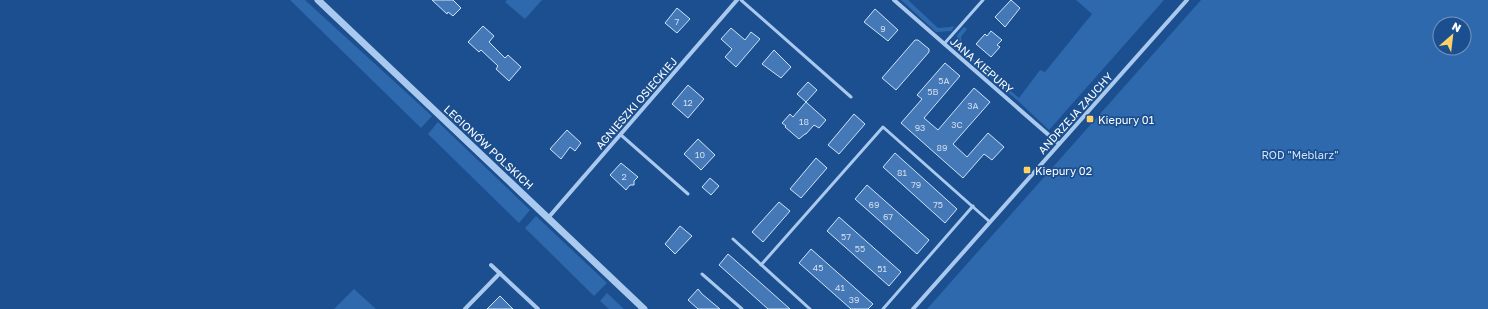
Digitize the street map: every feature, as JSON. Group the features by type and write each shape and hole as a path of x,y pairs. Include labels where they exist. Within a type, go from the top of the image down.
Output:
{"street":[{"name":"LEGIONÓW POLSKICH","path":"318,0 644,309"},
{"name":"AGNIESZKI OSIECKIEJ","path":"548,218 738,0"},
{"name":"JANA KIEPURY","path":"894,0 1059,144"},
{"name":"ANDRZEJA ZAUCHY","path":"913,309 1187,0"},
{"path":"491,264 538,309"},
{"path":"466,309 500,273"}],"lane":[{"path":"741,0 851,97"},
{"path":"944,44 983,0"},
{"path":"761,264 883,127 990,222"},
{"path":"621,135 688,194"},
{"path":"883,309 973,206"},
{"path":"733,240 810,309"},
{"path":"702,274 742,309"}],"green space":[{"path":"290,0 305,0 432,116 421,128"},
{"path":"507,0 542,0 525,19 505,2"},
{"path":"901,0 908,0 938,28 954,27 951,31 936,32"},
{"path":"1076,0 1164,0 1049,130 1017,100 958,50 957,35 964,27 967,29 961,37 962,49 1019,98 1040,70 1045,72 1092,14"},
{"name":"ROD \"Meblarz\"","path":"1201,0 1488,0 1488,309 927,309"},
{"path":"438,122 530,210 519,223 428,134"},
{"path":"536,216 607,283 594,296 525,228"},
{"path":"354,289 376,309 334,309"},
{"path":"607,293 624,309 609,309 600,301"}],"building":[{"path":"432,0 453,0 461,8 453,16 448,12 447,14"},
{"path":"1011,0 1020,8 1005,27 995,17"},
{"path":"677,8 690,19 677,33 665,23"},
{"path":"875,9 898,30 888,41 864,22"},
{"path":"483,26 494,36 489,42 505,58 508,55 521,67 509,81 496,69 498,66 481,50 479,52 468,42"},
{"path":"731,28 745,40 751,32 760,39 736,67 725,57 732,49 721,39"},
{"path":"991,31 1002,40 997,45 1000,47 991,57 976,44 985,34 987,36"},
{"path":"915,40 918,40 929,49 929,52 896,90 882,78"},
{"path":"774,50 791,67 781,78 762,64"},
{"path":"945,63 960,76 924,118 938,130 974,88 990,102 953,144 967,157 988,133 1004,147 992,160 984,154 963,178 901,123 922,99 917,95"},
{"path":"808,82 817,90 806,102 797,94"},
{"path":"688,85 704,99 688,118 672,104"},
{"path":"806,102 826,120 819,128 814,125 799,139 782,123 790,114 793,117"},
{"path":"854,114 865,124 839,154 828,145"},
{"path":"567,130 581,143 575,151 570,147 561,159 550,149"},
{"path":"698,139 715,155 701,170 684,154"},
{"path":"895,153 957,209 945,223 883,167"},
{"path":"816,158 827,168 801,198 790,189"},
{"path":"621,163 638,177 634,181 634,185 630,185 626,190 610,175"},
{"path":"710,178 719,186 711,195 702,187"},
{"path":"867,185 929,240 917,254 855,199"},
{"path":"779,202 790,211 763,242 752,232"},
{"path":"839,217 901,272 889,286 827,231"},
{"path":"680,226 692,236 675,254 665,244"},
{"path":"811,249 873,304 868,309 851,309 799,263"},
{"path":"728,254 790,309 768,309 719,265"},
{"path":"698,289 720,309 698,309 688,300"},
{"path":"500,296 513,309 487,309"}],"place":[{"name":"Kiepury 01","path":"1090,119"},
{"name":"Kiepury 02","path":"1027,170"}]}
